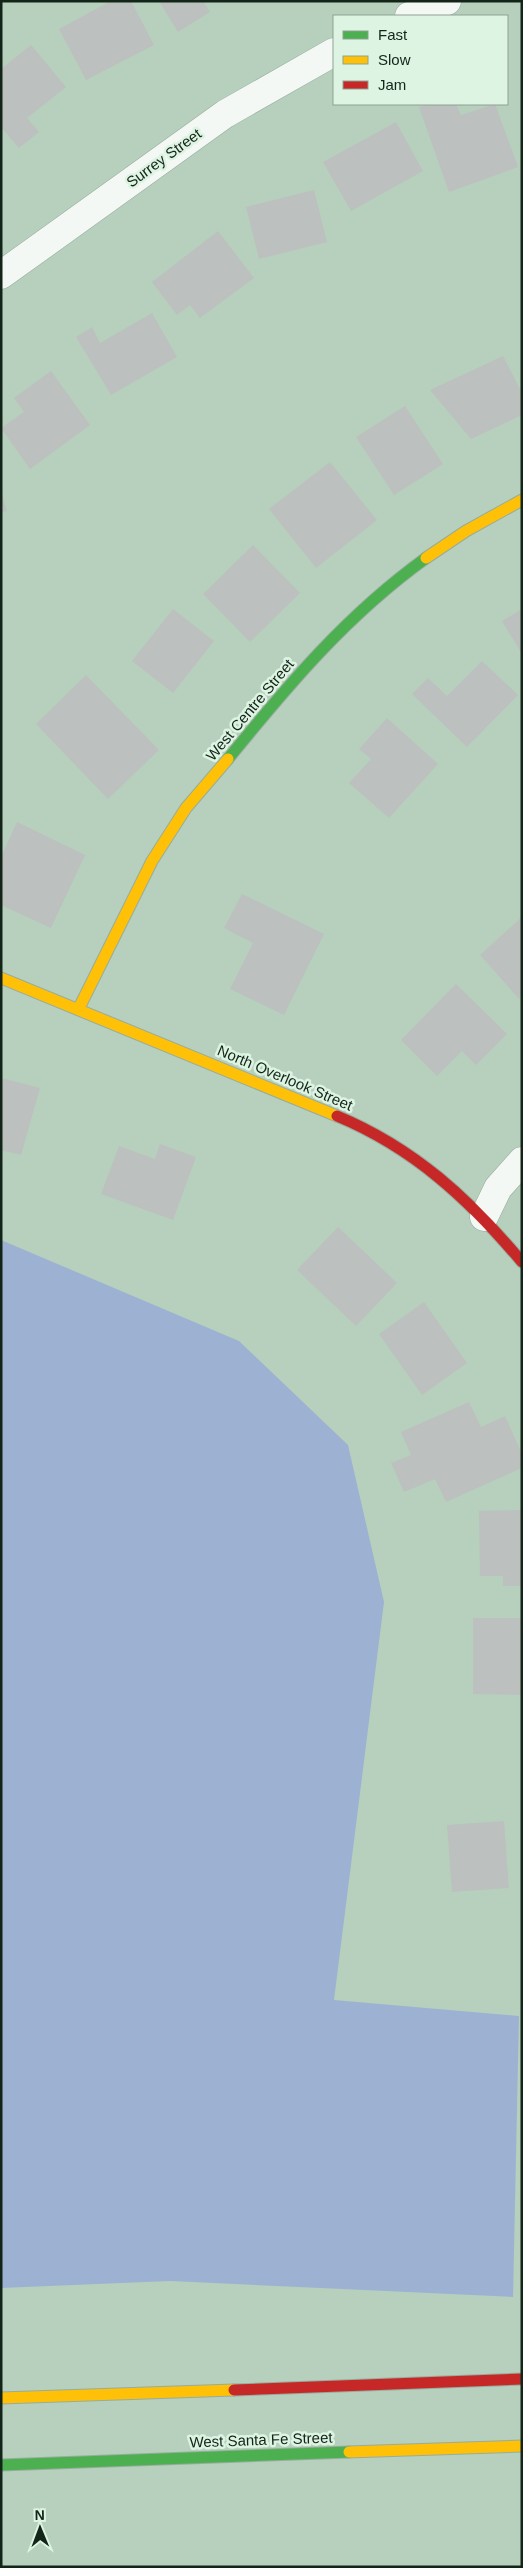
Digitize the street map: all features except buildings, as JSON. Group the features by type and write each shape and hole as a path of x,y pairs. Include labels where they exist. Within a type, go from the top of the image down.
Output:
{"street":[{"path":"412,15 447,1"},
{"name":"Surrey Street","path":"1,275 225,114 333,53"},
{"name":"West Centre Street","path":"78,1008 141,881 181,814 222,768 267,710 318,652 380,595 442,548 522,500"},
{"name":"North Overlook Street","path":"1,978 78,1008 363,1127 422,1162 484,1217 522,1262"},
{"path":"484,1217 498,1188 522,1161"},
{"path":"1,2398 522,2380"},
{"name":"West Santa Fe Street","path":"1,2464 522,2446"}],"shaded area":[{"path":"1,1240 239,1341 348,1445 384,1602 334,2000 519,2016 513,2297 170,2281 1,2288"}],"traffic: fast":[{"path":"228,759 320,652 370,603 426,558"},
{"path":"1,2465 349,2452"}],"traffic: slow":[{"path":"426,558 466,531 522,500"},
{"path":"79,1008 152,861 186,808 228,759"},
{"path":"1,978 337,1116"},
{"path":"1,2398 234,2390"},
{"path":"349,2452 522,2446"}],"traffic: jam":[{"path":"337,1116 391,1143 438,1177 482,1217 522,1262"},
{"path":"234,2390 522,2379"}]}
